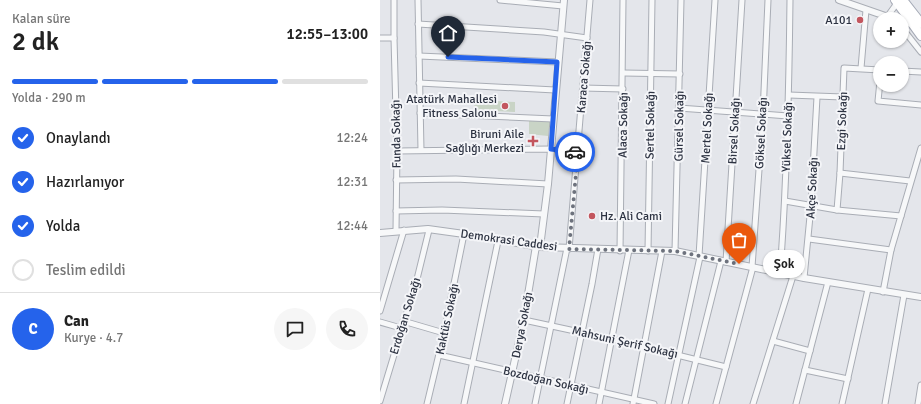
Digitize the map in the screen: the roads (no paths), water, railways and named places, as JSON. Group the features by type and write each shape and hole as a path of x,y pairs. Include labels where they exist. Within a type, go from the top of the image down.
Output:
{"main road":[{"path":"898,0 919,22 921,36"}],"street":[{"name":"Funda Sokağı","path":"394,0 397,151 396,230"},
{"path":"418,0 421,150"},
{"path":"500,0 564,3"},
{"name":"Karaca Sokağı","path":"535,404 568,249 578,152 590,0"},
{"name":"Alaca Sokağı","path":"620,251 624,0"},
{"name":"Sertel Sokağı","path":"648,251 652,0"},
{"name":"Gürsel Sokağı","path":"675,251 681,0"},
{"name":"Mertel Sokağı","path":"668,404 700,256 715,0"},
{"name":"Birsel Sokağı","path":"685,404 696,359 724,262 736,113 742,0"},
{"name":"Göksel Sokağı","path":"716,404 753,267 763,114 768,0"},
{"name":"Yüksel Sokağı","path":"780,273 785,200 789,95 790,0"},
{"path":"839,0 873,12"},
{"path":"893,12 898,0"},
{"name":"Derya Sokağı","path":"505,404 524,320 544,214 551,149 557,62 564,3"},
{"path":"861,68 866,10"},
{"path":"909,21 919,22"},
{"path":"418,24 560,33 587,38"},
{"path":"909,37 921,52"},
{"path":"380,38 394,38"},
{"path":"419,56 557,62"},
{"name":"Ezgi Sokağı","path":"837,210 844,68 873,69"},
{"path":"909,71 921,72"},
{"path":"624,73 680,74"},
{"path":"419,83 555,90"},
{"path":"583,88 623,89"},
{"path":"879,92 878,101 921,105"},
{"path":"789,95 842,97"},
{"name":"Akçe Sokağı","path":"804,278 809,239 817,97"},
{"path":"679,108 788,116"},
{"path":"420,113 553,118"},
{"path":"883,292 891,250 910,182 920,158 921,148"},
{"path":"397,151 551,149 578,152"},
{"path":"840,173 910,182"},
{"path":"396,180 456,180 548,184"},
{"path":"785,200 837,210 901,216"},
{"path":"396,210 442,210 544,214"},
{"name":"Demokrasi Caddesi","path":"380,233 396,230 429,230 464,234 538,247 620,251 675,251 793,276 921,298"},
{"path":"380,311 404,230"},
{"name":"Erdoğan Sokağı","path":"380,401 429,230"},
{"name":"Kaktüs Sokağı","path":"427,404 444,333 464,234"},
{"path":"809,239 891,250"},
{"path":"464,404 498,241"},
{"path":"567,404 598,249"},
{"path":"599,404 629,250"},
{"path":"633,402 662,251"},
{"path":"753,404 793,276"},
{"path":"796,404 828,282"},
{"path":"842,404 868,289"},
{"path":"885,404 904,295"},
{"name":"Mahsuni Şerif Sokağı","path":"524,320 644,346 726,367"},
{"path":"403,321 444,333"},
{"path":"380,322 401,328"},
{"path":"773,341 810,351"},
{"name":"Bozdoğan Sokağı","path":"439,355 571,385 633,402 654,404"},
{"path":"805,370 848,379"},
{"path":"918,404 921,385"}],"place":[{"name":"A101","path":"860,20"},
{"name":"Atatürk Mahallesi Fitness Salonu","path":"505,106"},
{"name":"Biruni Aile Sağlığı Merkezi","path":"533,141"},
{"name":"Hz. Ali Cami","path":"592,216"},
{"name":"Şok","path":"739,264"}]}
